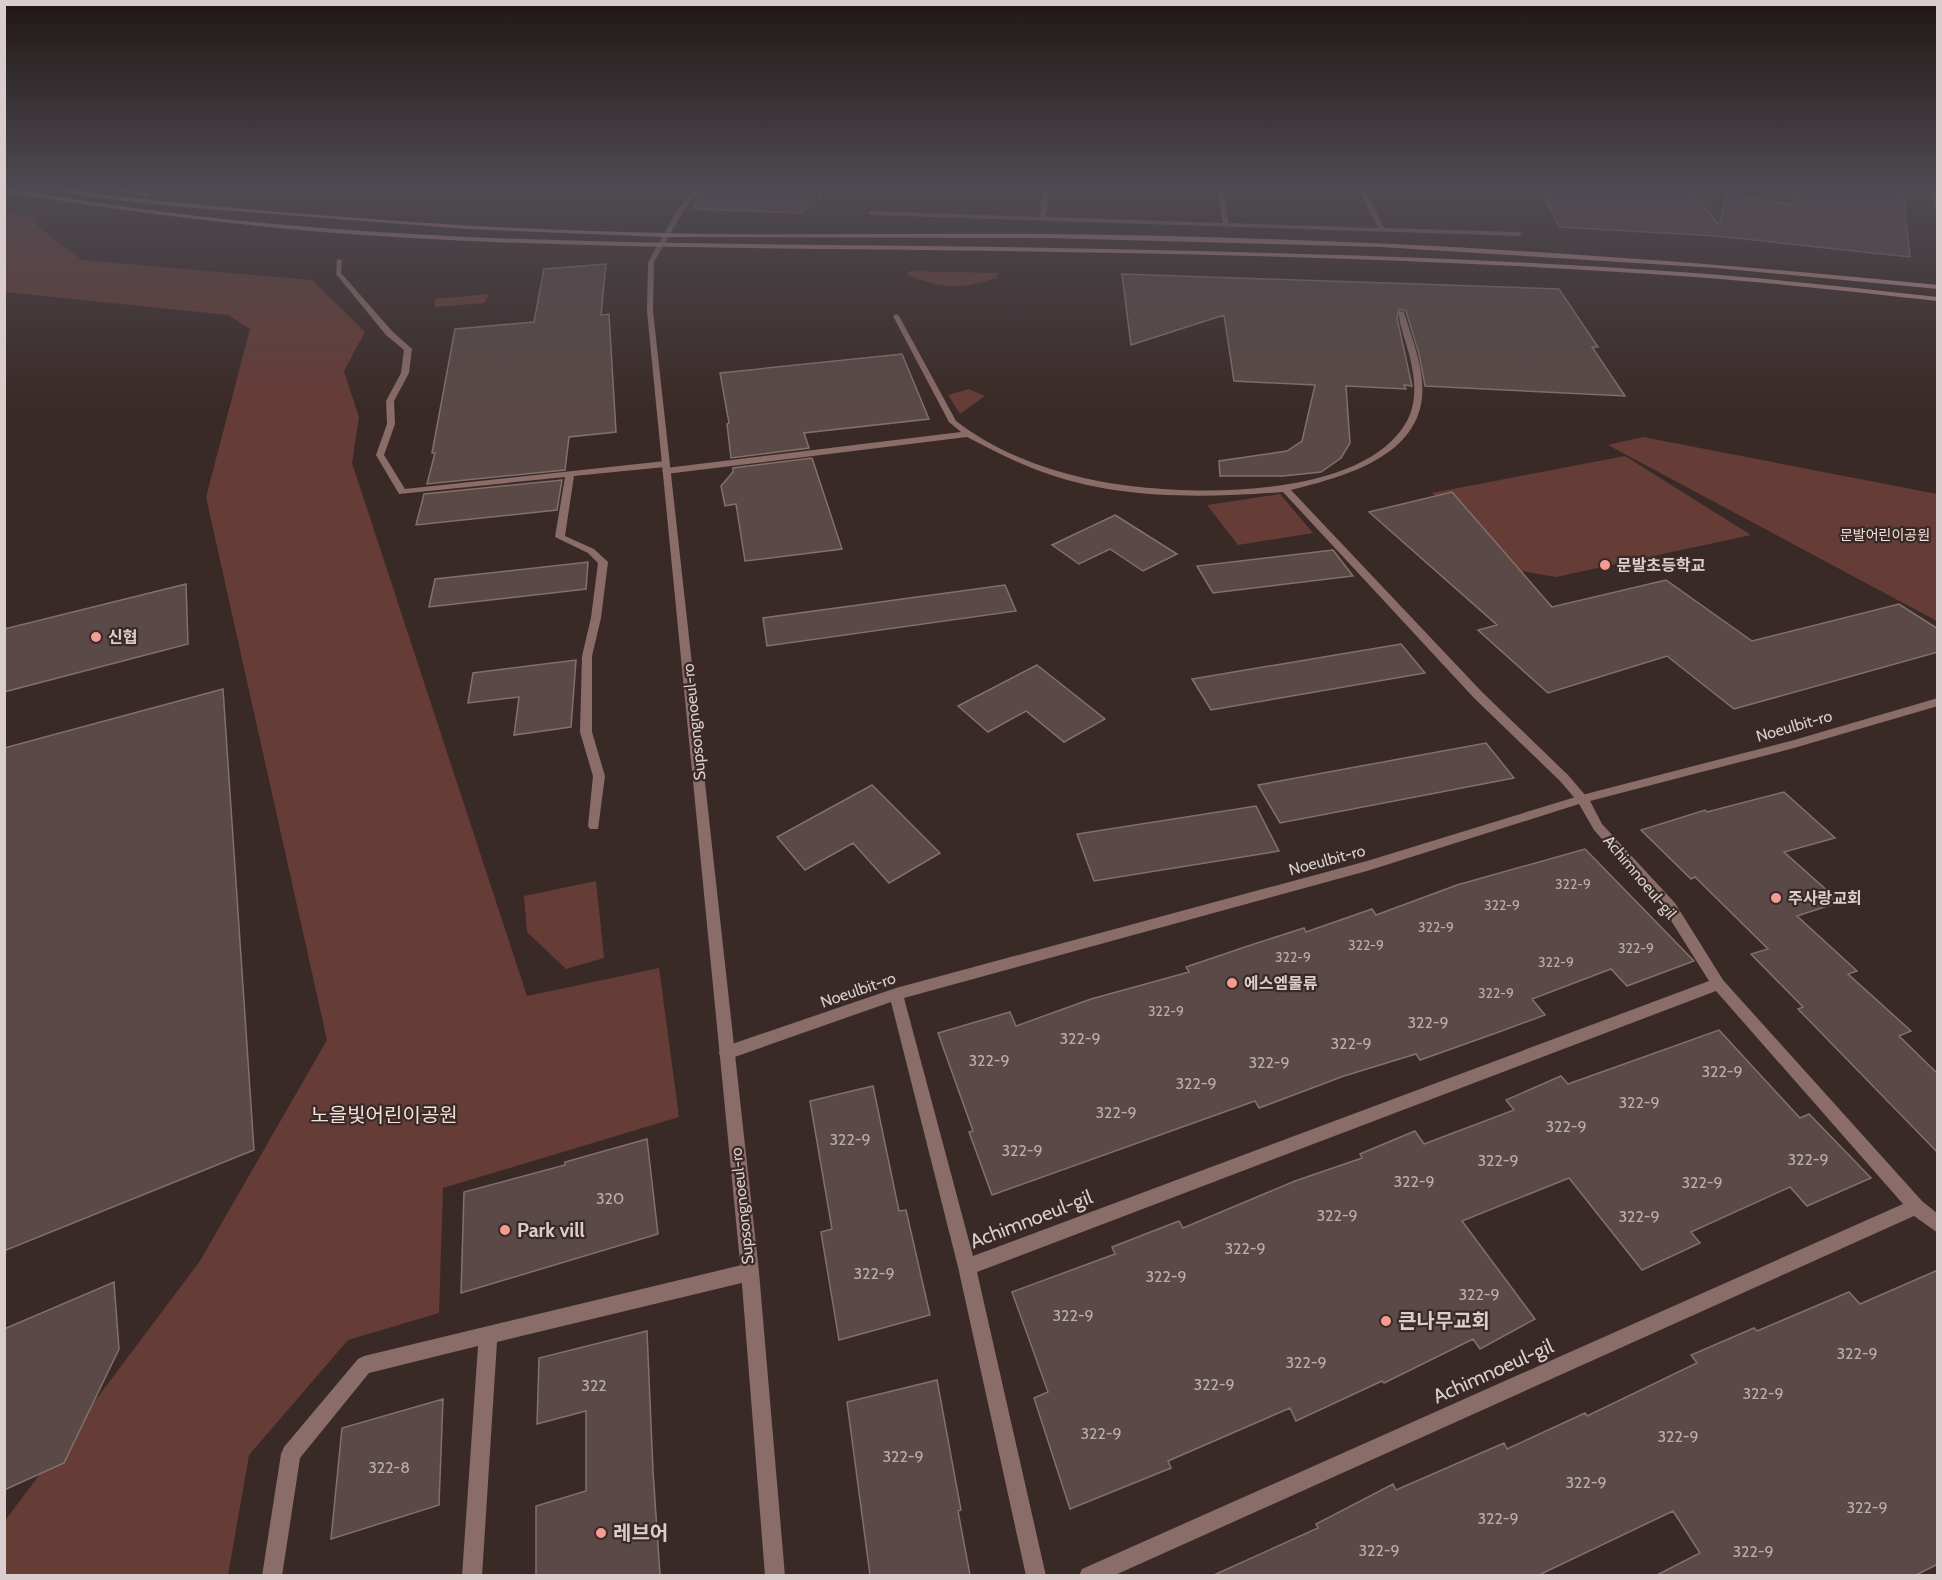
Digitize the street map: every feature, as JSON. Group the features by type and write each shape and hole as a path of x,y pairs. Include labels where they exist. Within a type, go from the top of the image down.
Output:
{"main road":[{"path":"1428,260 1723,276 1938,299"},
{"path":"1635,260 1938,287"}],"street":[{"path":"339,260 338,273 389,333 408,349 405,373 390,401 391,424 380,455 402,492 570,474 665,467 968,434"},
{"name":"Supsongnoeul-ro","path":"652,260 650,311 750,1272 775,1575"},
{"path":"896,316 953,422 998,453 1038,469 1104,486 1155,493 1211,495 1285,489 1334,477 1382,453 1402,435 1415,415 1418,396 1414,358 1401,312"},
{"path":"570,474 560,537 591,551 603,562 596,618 587,656 586,732 599,776 594,826"},
{"name":"Achimnoeul-gil","path":"1285,489 1461,677 1582,799 1598,827 1670,907 1718,984 1916,1207 1938,1225"},
{"name":"Noeulbit-ro","path":"726,1053 896,994 1367,866 1582,799 1794,744 1938,702"},
{"name":"Achimnoeul-gil","path":"967,1267 1718,984"},
{"name":"Achimnoeul-gil","path":"896,994 967,1267 1035,1575"},
{"name":"Achimnoeul-gil","path":"1089,1575 1916,1207"},
{"name":"Supsongnoeul-ro","path":"272,1575 291,1454 364,1365 750,1272"},
{"path":"472,1575 488,1336"}],"green space":[{"name":"노을빛어린이공원","path":"5,260 82,260 312,280 365,332 344,371 359,417 352,463 527,996 659,968 679,1117 443,1188 439,1313 348,1340 249,1455 228,1575 5,1575 4,1522 200,1261 327,1040 206,497 250,329 228,315 5,292"},
{"path":"908,271 998,273 996,278 983,282 952,286 921,280 908,275"},
{"path":"489,294 484,303 435,307 435,299"},
{"path":"969,389 985,396 960,414 948,395"},
{"name":"문발어린이공원","path":"1643,437 1937,494 1937,621 1608,445"},
{"path":"1625,456 1751,535 1556,577 1521,571 1432,493"},
{"path":"1280,494 1313,533 1238,545 1207,505"},
{"path":"596,881 604,958 566,969 527,932 524,896"}],"building":[{"path":"606,264 601,315 609,314 616,432 569,437 565,470 427,484 435,453 432,453 455,329 534,322 544,269"},
{"path":"1122,274 1559,289 1598,347 1592,347 1625,396 1425,386 1419,354 1406,311 1399,309 1397,318 1412,386 1404,385 1406,389 1346,386 1350,443 1341,458 1321,472 1283,476 1220,476 1219,461 1287,451 1302,441 1315,385 1234,381 1224,315 1131,345"},
{"path":"902,354 929,419 804,433 809,448 731,458 727,424 729,423 720,373"},
{"path":"812,458 842,549 745,561 736,504 725,506 721,486 733,472 733,468"},
{"path":"562,480 557,510 416,525 424,494"},
{"path":"1452,492 1552,607 1666,580 1752,641 1899,604 1938,629 1938,652 1734,709 1667,656 1548,693 1478,630 1497,625 1369,512"},
{"path":"1115,515 1177,554 1143,571 1110,549 1079,564 1052,545"},
{"path":"1333,550 1353,576 1213,593 1197,566"},
{"path":"588,562 586,589 429,607 435,579"},
{"name":"신협","path":"186,584 188,644 4,692 4,629"},
{"path":"1005,585 1016,611 767,646 763,618"},
{"path":"1401,644 1425,673 1211,710 1192,679"},
{"path":"576,660 571,727 514,735 519,697 468,703 473,673"},
{"path":"1037,665 1105,719 1064,742 1026,711 988,732 958,706"},
{"path":"223,689 254,1150 4,1251 4,748"},
{"path":"1486,743 1514,778 1280,823 1258,785"},
{"path":"872,785 940,853 889,883 853,843 805,870 777,837"},
{"path":"1784,792 1835,838 1784,852 1840,902 1797,916 1857,971 1848,974 1911,1031 1899,1036 1938,1074 1938,1153 1798,1009 1803,1007 1751,954 1768,949 1695,877 1691,879 1641,830 1705,810 1707,812"},
{"path":"1256,806 1279,851 1094,881 1077,834"},
{"path":"1585,849 1694,961 1627,986 1611,969 1532,999 1545,1015 1496,1033 1420,1060 1416,1054 1344,1076 1259,1108 1255,1101 992,1195 969,1132 973,1131 938,1033 1010,1012 1016,1026 1091,999 1189,972 1186,967 1304,928 1306,932 1372,909 1376,915 1457,885"},
{"path":"1719,1030 1800,1118 1809,1114 1871,1178 1807,1206 1790,1187 1691,1232 1700,1243 1642,1270 1569,1178 1462,1221 1535,1319 1480,1349 1473,1339 1384,1383 1382,1381 1296,1421 1290,1408 1168,1461 1171,1468 1070,1509 1034,1398 1048,1392 1012,1292 1115,1254 1112,1247 1179,1221 1183,1228 1295,1181 1362,1158 1360,1154 1415,1131 1424,1144 1514,1110 1506,1100 1561,1076 1568,1084"},
{"path":"873,1086 899,1211 906,1210 930,1315 839,1340 821,1232 832,1229 810,1101"},
{"path":"647,1139 658,1234 461,1293 464,1192 565,1165 565,1162"},
{"path":"1938,1270 1938,1564 1916,1575 1657,1575 1700,1553 1673,1511 1539,1575 1214,1575 1318,1528 1316,1524 1393,1484 1396,1490 1504,1443 1507,1449 1585,1413 1587,1416 1697,1363 1691,1355 1754,1328 1757,1331 1849,1292 1860,1304"},
{"path":"114,1282 119,1349 64,1463 4,1490 4,1329"},
{"path":"647,1331 660,1575 536,1575 536,1506 586,1491 586,1411 537,1424 539,1358"},
{"path":"937,1380 961,1510 958,1511 970,1575 870,1575 847,1402"},
{"path":"443,1399 439,1505 331,1539 342,1428"}],"place":[{"name":"문발초등학교","path":"1605,565"},
{"name":"신협","path":"96,637"},
{"name":"주사랑교회","path":"1776,898"},
{"name":"에스엠물류","path":"1232,983"},
{"name":"Park vill","path":"505,1230"},
{"name":"큰나무교회","path":"1386,1321"},
{"name":"레브어","path":"601,1533"}]}
